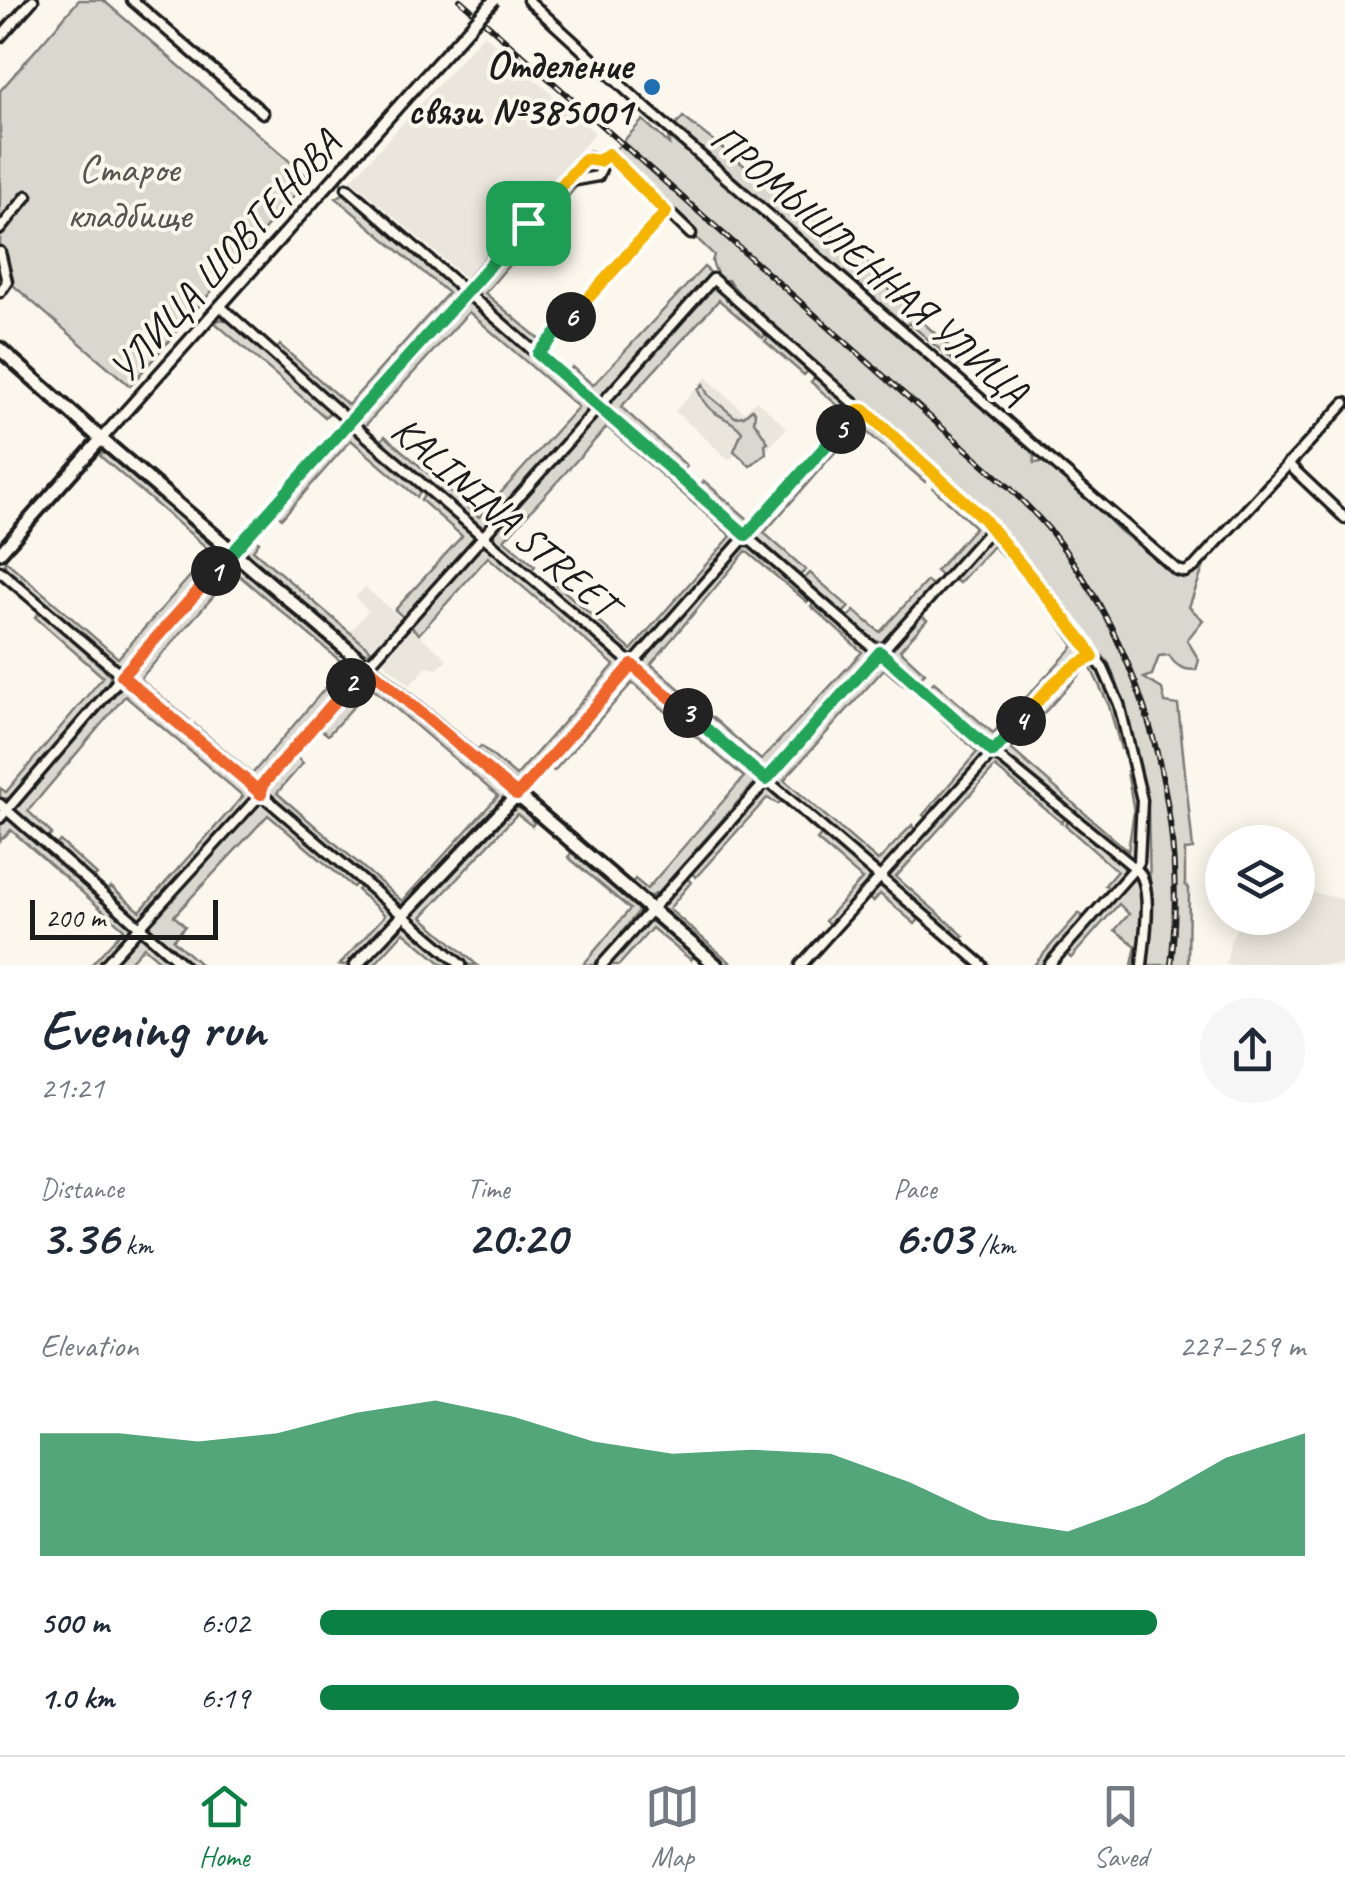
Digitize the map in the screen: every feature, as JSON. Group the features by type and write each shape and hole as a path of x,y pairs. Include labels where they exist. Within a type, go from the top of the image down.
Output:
{"main road":[{"path":"0,349 101,440 716,965"},
{"name":"УЛИЦА ШОВГЕНОВА","path":"0,553 101,440"},
{"path":"356,965 517,795"}],"street":[{"path":"0,37 33,0"},
{"path":"132,0 263,113"},
{"name":"УЛИЦА ШОВГЕНОВА","path":"101,440 494,0"},
{"name":"ПРОМЫШЛЕННАЯ УЛИЦА","path":"528,0 648,110 1177,570 1185,572 1194,567 1288,464"},
{"path":"183,965 2,811 585,159 599,161 608,154 691,234"},
{"path":"565,182 598,176 599,161"},
{"path":"347,188 993,752 1142,873 1146,888 1142,965"},
{"path":"0,229 28,196"},
{"path":"538,354 666,212"},
{"path":"0,252 6,282 0,292"},
{"path":"105,965 261,794 262,785 366,666 714,279 992,528 1103,668 1135,764 1142,824 1139,862 1049,965"},
{"name":"KALININA STREET","path":"220,306 982,965"},
{"path":"1345,403 1288,464 1345,518"},
{"path":"517,795 858,410"},
{"path":"602,965 992,528"},
{"path":"0,571 461,965"},
{"path":"800,965 1064,674 1074,664 1093,657"}],"shaded area":[{"path":"484,34 595,133 467,279 351,180"},
{"path":"706,377 744,412 756,400 787,428 752,466 737,453 729,460 675,411"},
{"path":"365,587 447,659 438,669 427,667 410,685 349,633 368,611 355,597"},
{"path":"1315,893 1345,900 1345,965 1226,965 1233,935 1315,935"}],"green space":[{"name":"Старое кладбище","path":"79,0 103,0 309,178 130,386 0,274 0,91"},
{"path":"683,117 890,281 889,291 961,362 958,365 909,323 896,332 1017,437 1034,454 1034,463 1042,462 1061,472 1120,531 1175,574 1196,571 1205,563 1189,607 1203,620 1187,640 1199,660 1196,670 1180,667 1169,655 1159,656 1152,675 1144,678 1162,689 1165,703 1178,705 1193,849 1185,850 1185,885 1189,888 1188,965 1147,965 1148,809 1128,714 1109,664 989,514 880,415 855,399 728,280 720,281 712,262 714,255 630,173 614,151 643,120 669,144 668,134"},
{"path":"577,186 485,293 545,344 536,347 480,299 478,287 565,191"},
{"path":"345,193 454,287 455,292 405,357 371,393 347,411 275,351 280,345 348,405 448,293 336,198"},
{"path":"540,194 546,199 472,281 468,277"},
{"path":"704,267 711,273 710,278 604,394 594,396 569,374 572,367 593,385"},
{"path":"719,287 768,331 763,338 719,300 621,407 687,466 681,473 610,412 609,403 706,292"},
{"path":"471,303 588,406 576,427 483,527 477,526 380,442 385,436 479,517 578,407 469,312 363,428 360,424 363,413 462,306"},
{"path":"222,319 331,411 325,417 214,322"},
{"path":"771,334 809,370 804,375 765,341"},
{"path":"817,375 853,410 823,445 820,443 845,412 811,382"},
{"path":"703,384 708,395 735,417 752,409 755,412 754,421 768,442 766,453 750,466 734,451 742,432 708,407 698,390"},
{"path":"860,414 931,475 925,482 859,425 764,533 806,570 799,576 752,534"},
{"path":"603,416 737,533 737,539 631,656 551,591 554,582 631,650 731,536 607,427 504,540 535,566 530,572 492,540 498,526"},
{"path":"348,432 358,433 421,491 417,497 351,440 282,518 275,512"},
{"path":"111,455 220,553 121,666 5,570 5,560 118,658 201,564 204,566 214,554 100,456"},
{"path":"704,481 749,520 757,512 759,515 751,526 744,527 698,488"},
{"path":"938,483 985,526 944,578 936,571 975,527 933,488"},
{"path":"427,492 476,537 404,618 395,610 462,536 421,500"},
{"path":"994,536 1087,652 1053,680 1002,736 988,743 928,688 934,682 993,733 1074,646 1030,583 993,546 959,583 951,577 988,537"},
{"path":"253,537 259,542 253,550 373,652 362,653 250,557 245,546"},
{"path":"745,541 811,597 807,602 746,551 651,664 761,760 862,652 811,606 815,601 870,654 765,771 759,771 639,665"},
{"path":"484,544 624,665 519,783 476,751 481,746 516,776 614,665 488,557 419,634 410,626"},
{"path":"234,563 347,658 354,672 257,784 188,730 194,724 252,774 345,665 235,572 140,679 189,720 184,726 133,680 134,668 227,565"},
{"path":"810,573 849,607 843,613 803,580"},
{"path":"927,581 935,587 883,642 874,641 848,618 854,611 880,632"},
{"path":"41,611 111,676 106,687 12,798 0,799 0,788 6,792 103,677 35,617"},
{"path":"919,614 927,620 900,650 925,673 917,680 888,651"},
{"path":"879,659 907,680 903,685 884,669 784,780 878,861 912,825 916,833 880,870 775,784 780,771"},
{"path":"1091,661 1110,688 1128,747 1121,749 1109,706 1089,664 1011,749 1128,851 1134,812 1127,771 1134,768 1140,808 1136,858 1131,862 1002,754 1004,743 1072,669"},
{"path":"632,673 638,674 757,780 658,893 649,897 631,884 635,879 647,889 744,777 632,683 554,771 548,766"},
{"path":"366,676 504,793 501,803 404,906 396,904 267,792 268,784 294,755 303,763 277,793 402,901 498,796 371,687 328,735 318,727"},
{"path":"123,686 253,795 139,919 105,893 111,887 140,911 243,796 125,696 28,811 52,834 46,840 19,817 14,807"},
{"path":"946,714 988,752 928,819 923,815 977,752 942,719"},
{"path":"995,757 1066,816 1062,823 995,767 896,877 964,936 956,940 891,883 889,874"},
{"path":"769,789 782,800 778,804 767,798 696,877 689,871 758,794"},
{"path":"262,800 359,881 353,887 268,815 174,916 185,926 173,940 201,965 187,965 151,934 147,923"},
{"path":"512,807 524,809 534,823 532,826 517,814 422,917 477,965 466,965 418,924 412,914"},
{"path":"9,819 131,924 131,931 100,965 91,965 124,929 11,830 0,841 0,823"},
{"path":"1070,820 1124,865 1124,878 1113,891 1105,885 1117,871 1065,825"},
{"path":"822,834 872,878 831,926 825,921 862,879 817,840"},
{"path":"60,841 97,875 91,881 54,848"},
{"path":"573,851 635,904 638,912 596,965 583,965 630,909 568,857"},
{"path":"1135,872 1140,874 1144,893 1140,965 1132,965 1136,946 1115,930 1129,914 1119,904 1071,958 1064,952"},
{"path":"685,876 691,882 669,909 730,962 727,965 662,909 662,903"},
{"path":"882,884 921,917 915,924 880,894 873,902 866,896"},
{"path":"362,885 388,908 393,918 349,965 339,965 385,915 357,890"},
{"path":"1079,913 1087,920 1045,965 1034,965"},
{"path":"647,921 656,923 694,956 691,960 652,928 619,965 607,965"},
{"path":"404,922 457,965 443,965 404,932 374,965 360,965"},
{"path":"140,935 177,965 165,965 144,947 127,965 109,965"}],"railway":[{"path":"460,0 1010,488 1052,533 1113,630 1153,738 1166,794 1173,851 1171,965"}],"place":[{"name":"Отделение связи №385001","path":"652,87"}],"route":[{"path":"608,154 666,212 538,354 746,535 858,410 864,410 983,518 1093,657 1074,664 993,752 880,652 766,780 632,665 517,795 366,666 262,785 261,794 122,676 528,223 585,159 599,161 608,154"}]}
